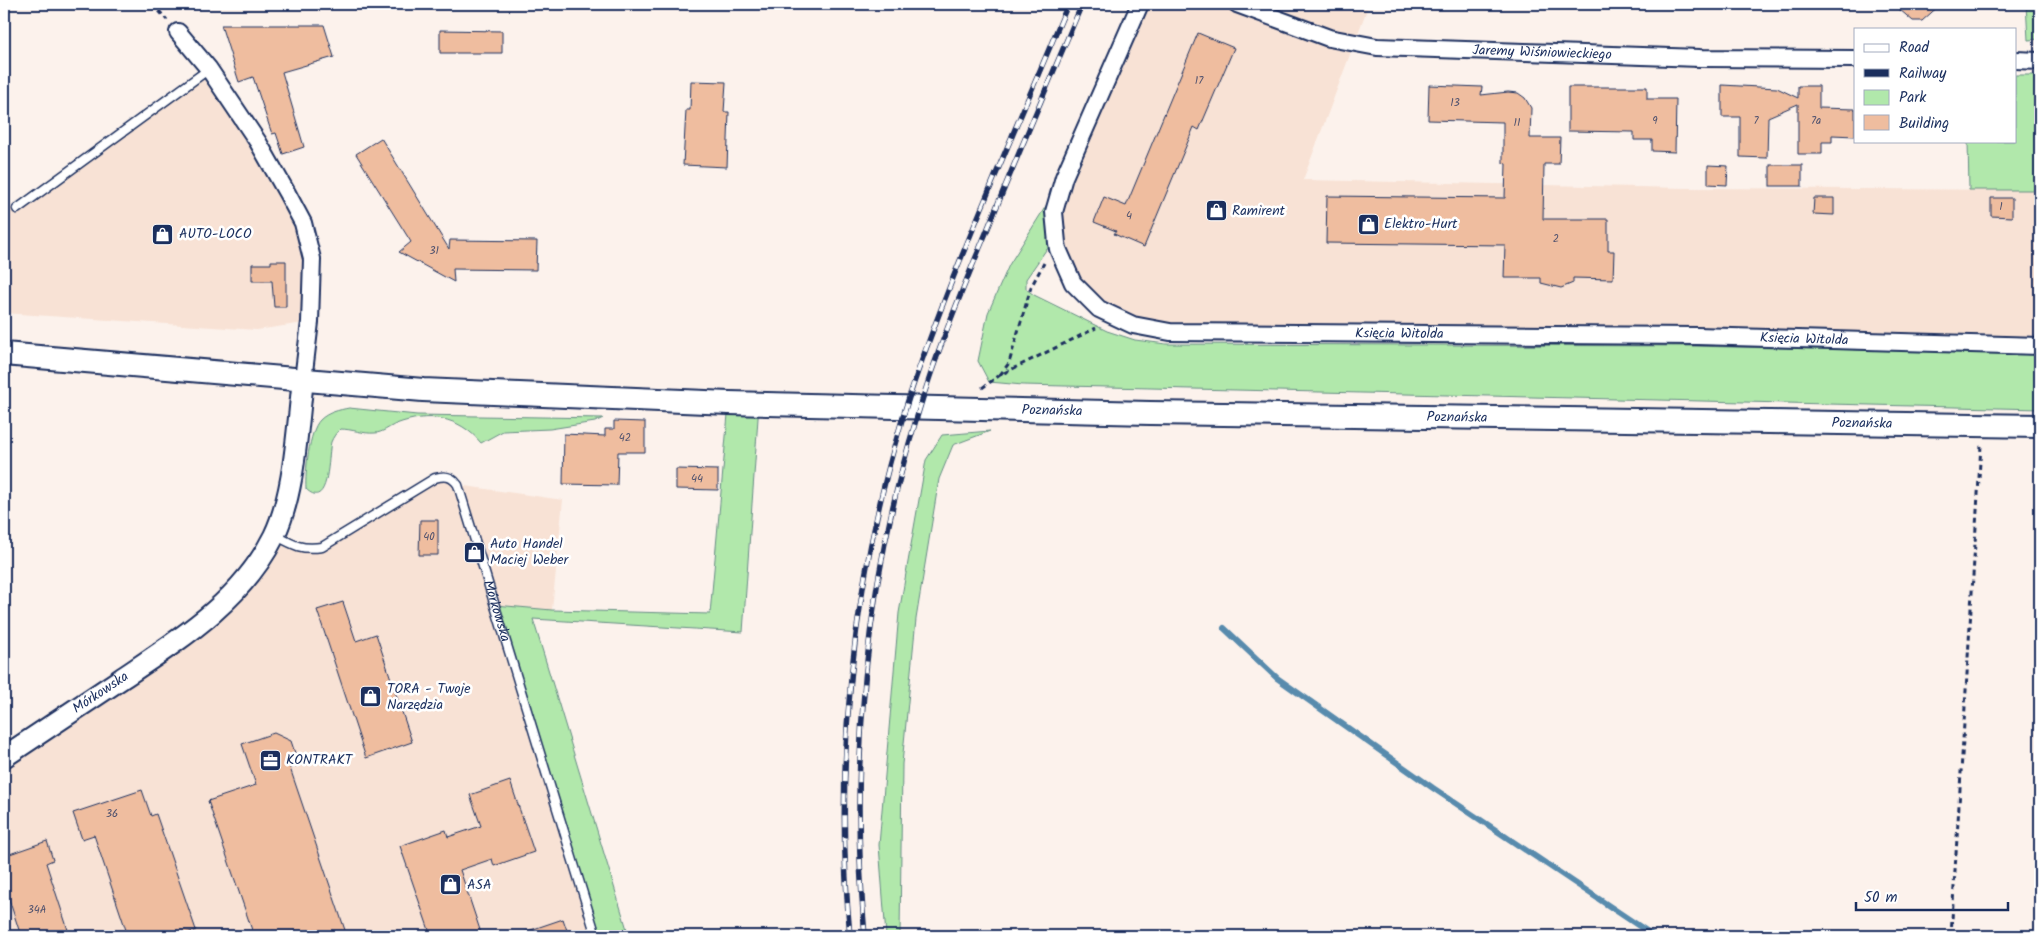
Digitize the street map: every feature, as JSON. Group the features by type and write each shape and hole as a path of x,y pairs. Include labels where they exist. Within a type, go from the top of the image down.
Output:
{"main road":[{"name":"Poznańska","path":"4,354 423,390 546,396 875,407 2040,426"}],"street":[{"name":"Księcia Witolda","path":"1140,4 1064,177 1054,212 1058,250 1073,283 1099,310 1133,326 1170,332 1697,336 2040,346"},
{"name":"Jaremy Wiśniowieckiego","path":"1237,4 1329,38 1377,47 1700,58 1854,59"},
{"path":"178,32 209,69 258,142 303,223 312,259 310,322 303,380"},
{"path":"2016,60 2040,60"},
{"name":"Mórkowska","path":"4,757 171,646 212,614 241,585 274,535 286,502 293,467 303,380"}],"lane":[{"path":"16,209 209,69"},
{"name":"Mórkowska","path":"274,535 294,546 306,549 322,547 435,478 442,476 454,480 458,485 596,936"}],"path":[{"path":"1000,375 1009,363 1031,288 1057,239"},
{"path":"952,408 1000,375 1116,318"},
{"path":"1951,936 1982,425"}],"shaded area":[{"path":"1140,4 1369,4 1303,180 1685,188 2040,190 2040,346 1170,332 1099,309 1058,249 1064,177"},
{"path":"209,69 303,223 310,322 257,330 4,313 4,207 17,209"},
{"path":"442,475 458,485 563,500 552,610 496,605 596,936 4,936 4,757 171,646 275,535 294,546 322,547"}],"green space":[{"path":"2026,4 2040,4 2040,39 2028,40"},
{"path":"2016,75 2040,75 2040,190 1969,190 1968,142 2016,142"},
{"path":"1064,177 1057,243 1046,250 1026,279 1026,289 1034,295 1107,331 1135,340 1166,344 1689,346 2040,354 2040,409 1023,385 989,382 978,361 988,313 1009,265"},
{"path":"729,403 759,404 743,632 533,619 629,936 594,936 495,605 552,610 710,614"},
{"path":"349,408 417,415 603,418 595,422 550,429 503,431 481,443 463,427 442,419 420,418 408,420 378,433 340,429 331,442 324,487 320,493 314,494 306,489 306,482 308,453 316,425 326,415"},
{"path":"990,431 953,445 939,479 916,619 902,764 900,936 886,936 879,845 899,613 926,460 942,435"}],"building":[{"path":"1893,4 1941,4 1922,21 1913,21"},
{"path":"221,25 324,25 334,57 282,72 304,147 283,154 276,133 272,134 253,77 239,82"},
{"path":"440,30 502,31 502,53 440,53"},
{"path":"1198,33 1234,48 1199,130 1194,127 1144,247 1114,234 1116,231 1094,222 1104,197 1126,206"},
{"path":"691,81 726,82 724,112 729,112 727,167 683,165 686,110 690,110"},
{"path":"1429,85 1482,87 1481,95 1508,92 1518,93 1525,98 1531,108 1530,138 1560,138 1559,164 1544,164 1543,219 1608,219 1608,251 1614,251 1613,279 1573,278 1573,283 1561,288 1541,283 1541,278 1504,278 1505,245 1326,243 1327,196 1505,198 1506,164 1503,163 1503,122 1428,120"},
{"path":"1722,85 1777,88 1798,98 1798,86 1819,86 1819,108 1854,109 1854,136 1832,135 1832,142 1822,142 1822,154 1798,154 1798,104 1768,117 1767,158 1740,157 1740,117 1722,117"},
{"path":"1568,87 1647,87 1647,99 1676,99 1675,152 1652,151 1652,140 1634,140 1634,132 1568,131"},
{"path":"381,138 449,249 450,240 537,241 536,270 453,269 454,282 399,252 411,242 356,154"},
{"path":"1708,165 1728,166 1727,185 1708,184"},
{"path":"1770,165 1802,165 1802,186 1770,186"},
{"path":"1814,198 1834,198 1834,215 1813,214"},
{"path":"1991,198 2012,198 2012,217 1991,216"},
{"path":"271,261 286,261 286,307 274,307 272,281 252,281 252,264 271,264"},
{"path":"614,421 645,422 645,452 618,452 617,485 563,484 564,434 605,436 605,429 614,429"},
{"path":"676,469 718,470 718,490 676,489"},
{"path":"420,520 438,520 438,555 419,555"},
{"name":"TORA - Twoje Narzędzia","path":"343,602 356,641 376,634 412,742 366,758 317,610"},
{"path":"274,733 291,741 299,765 290,768 347,936 254,936 208,801 256,785 242,744"},
{"path":"510,781 534,852 494,866 492,859 460,870 482,936 431,936 400,846 446,830 448,837 481,826 470,795"},
{"path":"142,790 151,816 156,814 196,930 178,936 128,936 94,835 82,839 73,813"},
{"path":"47,841 53,860 46,863 70,936 21,936 4,884 4,856"},
{"path":"563,919 569,936 520,936 519,934"}],"waterway":[{"path":"1224,628 1277,678 1433,788 1654,936"}],"railway":[{"path":"850,936 844,806 851,676 859,611 885,483 907,402 953,278 1068,4"},
{"path":"865,936 859,806 861,741 865,676 873,611 884,547 899,483 931,372 967,279 1082,4"}],"place":[{"name":"Ramirent","path":"1216,211"},
{"name":"Elektro-Hurt","path":"1368,224"},
{"name":"AUTO-LOCO","path":"163,234"},
{"name":"Auto Handel Maciej Weber","path":"474,552"},
{"name":"TORA - Twoje Narzędzia","path":"371,697"},
{"name":"KONTRAKT","path":"270,760"},
{"name":"ASA","path":"451,885"}]}
